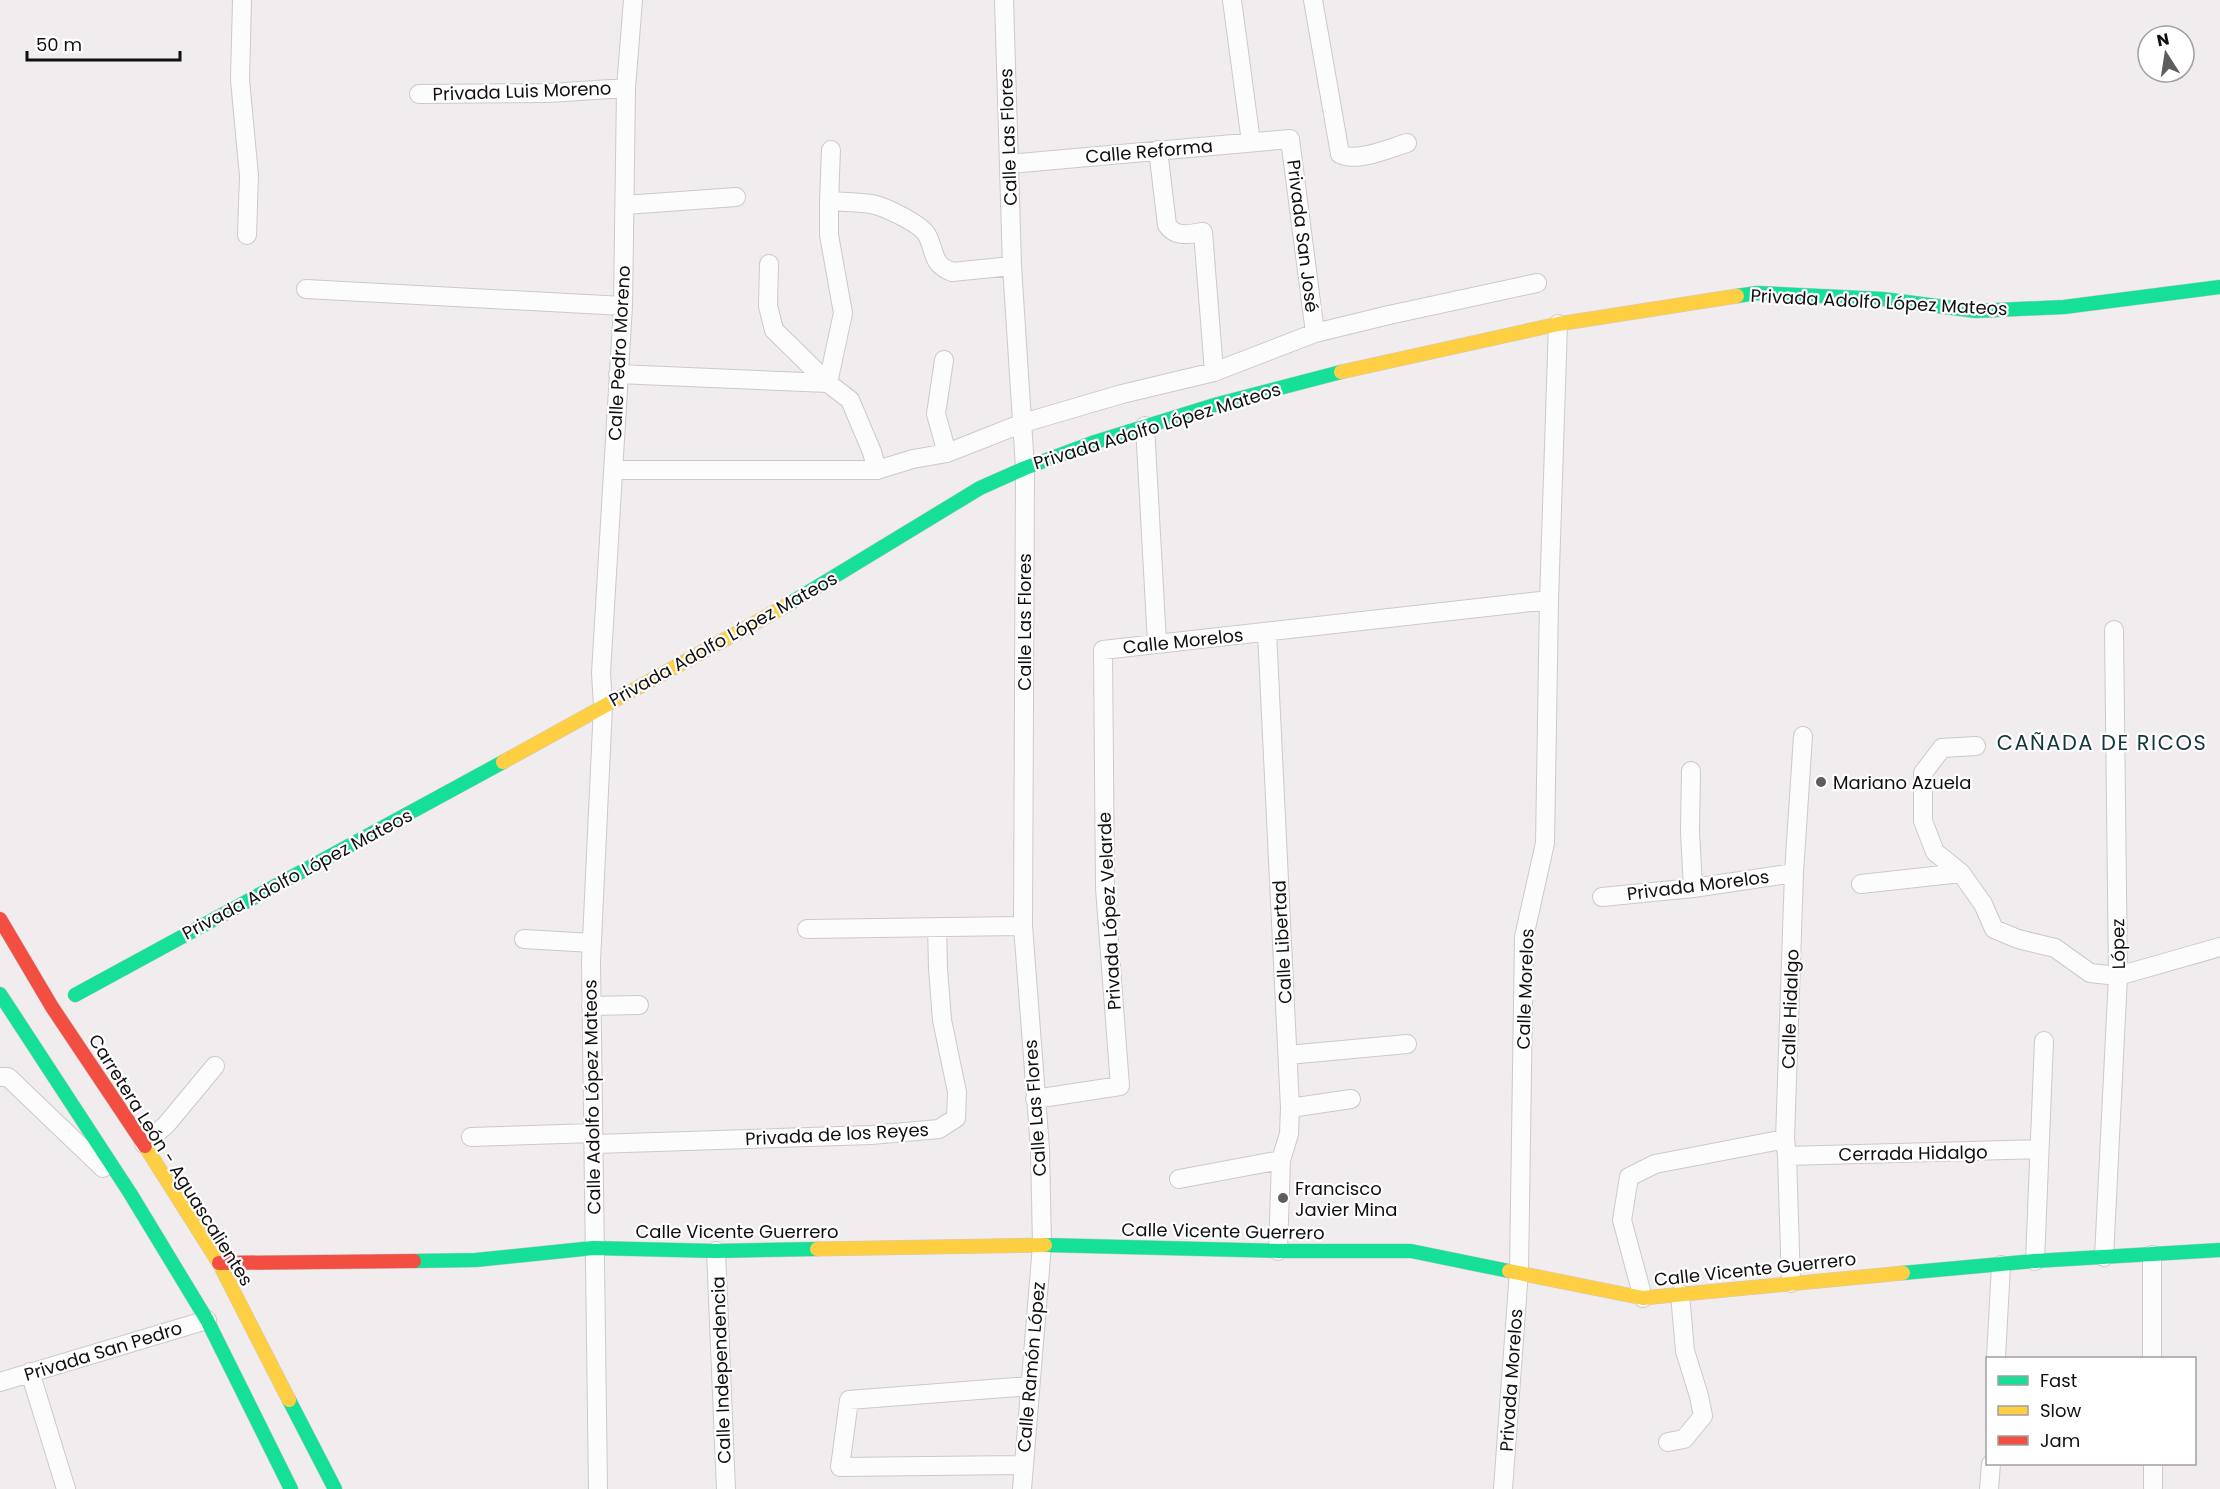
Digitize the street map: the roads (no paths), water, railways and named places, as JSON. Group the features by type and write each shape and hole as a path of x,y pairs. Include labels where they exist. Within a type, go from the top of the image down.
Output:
{"street":[{"path":"242,0 240,80 249,176 247,235"},
{"name":"Calle Pedro Moreno","path":"603,706 601,673 623,306 626,87 633,0"},
{"name":"Calle Las Flores","path":"1004,0 1012,266 1025,462 1023,926 1040,1149 1042,1245"},
{"path":"1232,0 1251,142"},
{"path":"1313,0 1340,154 1345,157 1364,156 1407,142"},
{"name":"Privada Luis Moreno","path":"419,94 549,93 626,87"},
{"name":"Calle Reforma","path":"1009,164 1290,139"},
{"name":"Privada San José","path":"1290,139 1315,333"},
{"path":"828,383 843,313 829,235 831,150"},
{"path":"1158,150 1167,225 1174,233 1203,232 1214,372"},
{"path":"625,205 736,197"},
{"path":"829,201 873,204 906,218 927,233 934,256 943,268 952,272 1012,266"},
{"path":"769,264 768,306 774,330 828,383 850,400 872,452 877,470"},
{"path":"613,470 877,470 913,459 947,453 1122,394 1214,372 1315,333 1538,283"},
{"name":"Privada Adolfo López Mateos","path":"75,995 823,585 1025,462 1311,379 1558,324 1757,293 1883,299 1976,311 2064,308 2220,287"},
{"path":"306,289 623,306"},
{"name":"Calle Morelos","path":"1519,1271 1524,938 1545,843 1548,600 1558,324"},
{"path":"944,360 936,414 947,453"},
{"path":"618,374 828,383"},
{"path":"1145,426 1157,643"},
{"name":"Calle Morelos","path":"1103,650 1548,600"},
{"name":"López","path":"2104,1257 2118,976 2114,630"},
{"name":"Calle Libertad","path":"1267,632 1290,1108 1289,1134 1281,1160 1278,1251"},
{"name":"Privada López Velarde","path":"1035,1099 1120,1086 1105,888 1103,650"},
{"name":"Calle Adolfo López Mateos","path":"598,1489 591,1006 603,706"},
{"name":"Calle Hidalgo","path":"1791,1283 1786,1147 1794,873 1803,736"},
{"path":"1976,746 1942,748 1923,773 1923,821 1935,852 1961,873 1983,904 1994,929 2018,939 2055,948 2090,973 2118,976 2220,947"},
{"path":"1691,771 1690,832 1693,888"},
{"name":"Privada Morelos","path":"1602,897 1693,888 1794,873"},
{"path":"1861,884 1961,873"},
{"name":"Carretera León - Aguascalientes","path":"0,919 52,1008 144,1144 219,1263 335,1489"},
{"path":"807,928 1023,926"},
{"name":"Privada de los Reyes","path":"594,1138 871,1135 939,1129 956,1118 957,1092 942,1020 937,927"},
{"path":"524,939 592,943"},
{"path":"0,994 129,1192 207,1320 291,1489"},
{"path":"591,1006 639,1005"},
{"path":"2035,1261 2044,1041"},
{"path":"1288,1055 1407,1044"},
{"path":"144,1144 166,1125 215,1066"},
{"path":"0,1077 8,1077 129,1192"},
{"path":"1290,1108 1351,1099"},
{"path":"471,1137 594,1138"},
{"name":"Cerrada Hidalgo","path":"1643,1298 1622,1220 1629,1177 1655,1164 1786,1147 2039,1149"},
{"path":"1179,1179 1281,1160"},
{"name":"Calle Vicente Guerrero","path":"219,1263 476,1260 593,1248 716,1251 1042,1245 1278,1251 1411,1251 1519,1271 1643,1298 2035,1261 2220,1250"},
{"name":"Calle Ramón López","path":"1022,1489 1042,1245"},
{"name":"Calle Independencia","path":"716,1251 726,1489"},
{"path":"2152,1255 2152,1357"},
{"path":"1996,1357 2001,1265"},
{"name":"Privada Morelos","path":"1503,1489 1519,1271"},
{"path":"1668,1442 1684,1439 1703,1416 1686,1351 1680,1294"},
{"name":"Privada San Pedro","path":"0,1382 207,1320"},
{"path":"30,1372 66,1489"},
{"path":"1023,1465 840,1467 849,1400 1029,1386"},
{"path":"1989,1489 1991,1465"},
{"path":"2153,1465 2153,1487"}],"place":[{"name":"Mariano Azuela","path":"1821,782"},
{"name":"Francisco Javier Mina","path":"1283,1198"}],"district":[{"name":"CAÑADA DE RICOS","path":"2102,742"}]}
